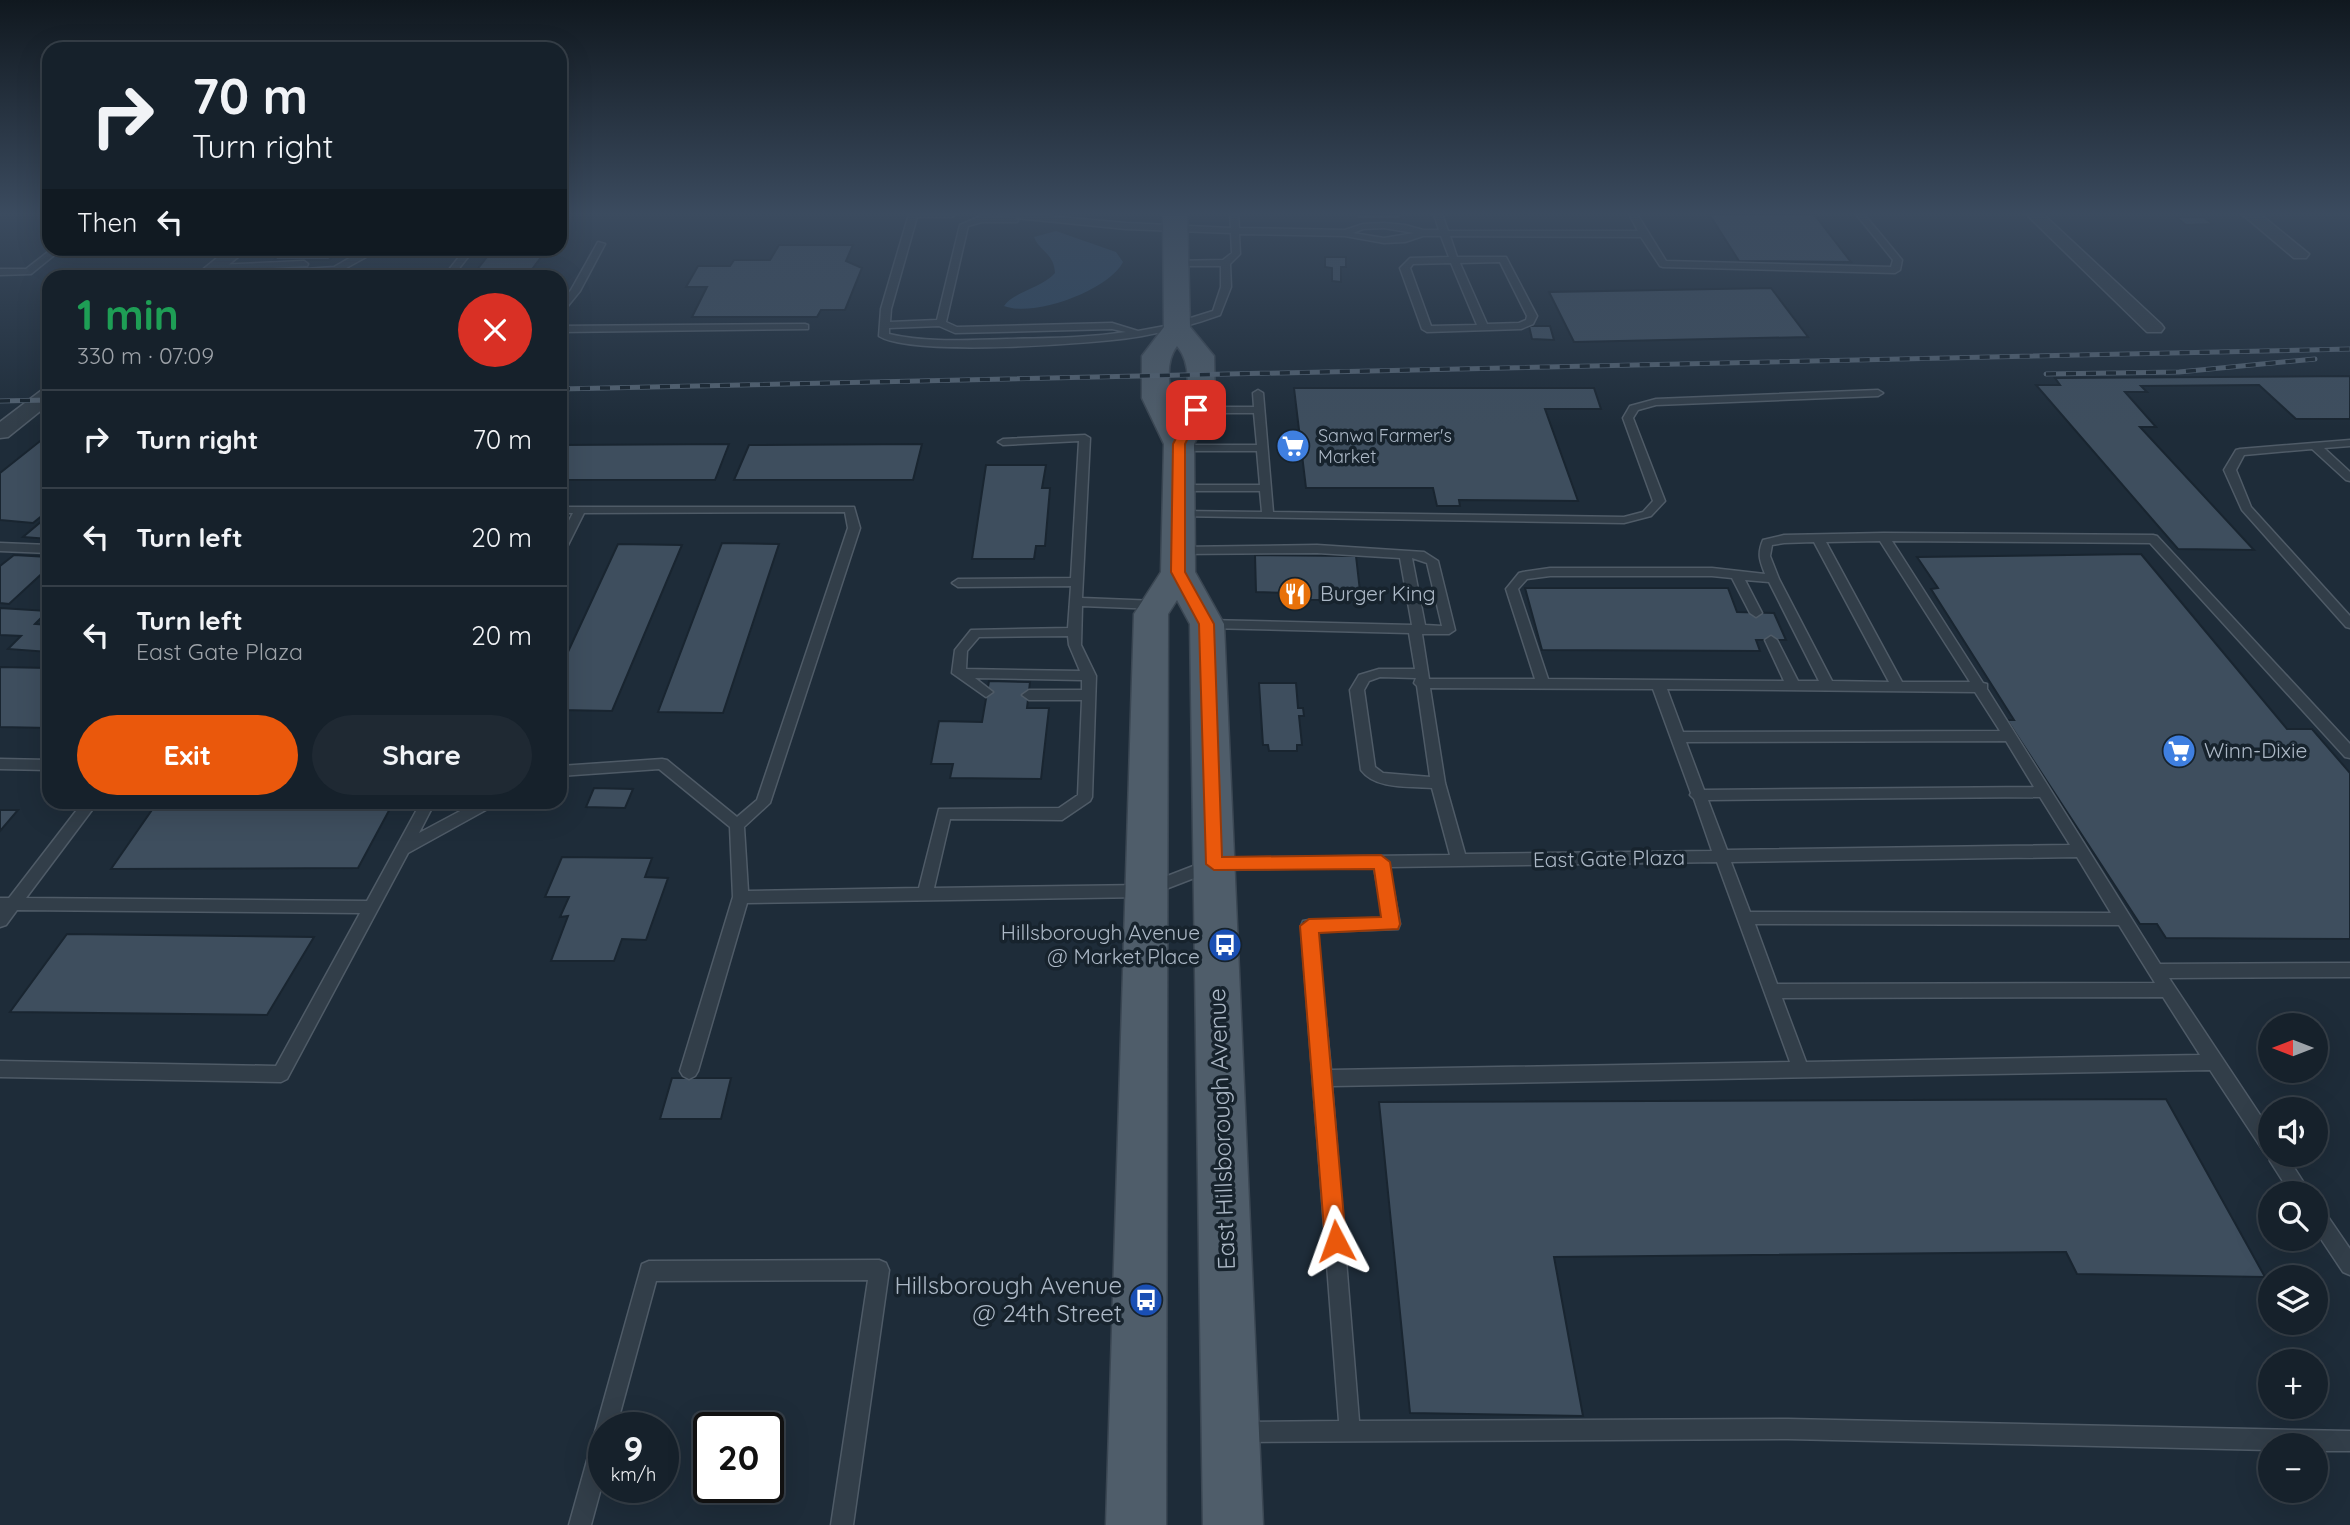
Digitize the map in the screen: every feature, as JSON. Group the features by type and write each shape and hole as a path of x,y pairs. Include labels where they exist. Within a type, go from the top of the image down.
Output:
{"main road":[{"path":"1176,285 1177,328 1156,356 1156,398 1179,446"},
{"path":"1136,1525 1151,614 1171,576 1179,501 1179,446 1201,401 1200,356 1177,328"},
{"name":"East Hillsborough Avenue","path":"1171,576 1207,624 1233,1525"}],"street":[{"path":"2109,285 2154,328"},
{"path":"0,432 42,399"}],"lane":[{"path":"567,301 578,285"},
{"path":"893,285 886,309 884,336 918,345 1111,339 1137,332 1177,328 1217,313 1226,285"},
{"path":"941,323 950,285"},
{"path":"1411,285 1427,329 1521,326 1530,322 1532,316 1516,285"},
{"path":"1465,285 1483,327"},
{"path":"885,325 941,323 955,330 1112,326 1137,332"},
{"path":"567,329 805,327"},
{"path":"1258,393 1268,515"},
{"path":"1179,501 1268,515 1624,520 1647,514 1659,501 1628,418 1634,408 1656,402 1878,393"},
{"path":"1196,410 1259,410"},
{"path":"925,894 944,813 1062,814 1085,797 1089,676 1075,645 1074,632 1085,438 1003,442"},
{"path":"2350,443 2240,452 2230,470 2246,508 2350,624"},
{"path":"2314,445 2350,478"},
{"path":"1179,446 1262,447"},
{"path":"1179,501 1266,488"},
{"path":"567,510 850,509 854,528 762,803 737,825"},
{"path":"567,535 580,510"},
{"path":"1884,537 1982,687 2078,851 2258,1128"},
{"path":"1826,685 1773,579 1764,556 1767,543 1784,538 2153,539 2350,753"},
{"path":"1818,538 1898,686"},
{"path":"0,547 42,549"},
{"path":"1076,602 1171,576 1317,550 1420,555 1432,561 1449,630 1207,624"},
{"path":"1405,554 1438,783 1459,861"},
{"path":"1543,684 1512,589 1523,576 1550,572 1735,573 1773,579"},
{"path":"1735,573 1756,613"},
{"path":"958,583 1075,582"},
{"path":"959,673 961,650 975,633 1074,632"},
{"path":"1771,640 1793,685"},
{"path":"959,673 1089,676"},
{"path":"959,673 986,692"},
{"path":"1438,783 1380,778 1368,770 1357,690 1364,678 1379,673 1421,678 1543,684 1982,687"},
{"path":"1658,684 1801,1070"},
{"path":"1029,695 1089,695"},
{"path":"1677,737 2010,736"},
{"path":"0,764 42,765"},
{"path":"567,771 662,764 737,825 741,897 689,1071"},
{"path":"1697,795 2043,792"},
{"path":"0,921 6,904 86,809"},
{"path":"0,1069 281,1074 424,809"},
{"path":"403,849 475,809"},
{"name":"East Gate Plaza","path":"1145,891 1214,864 2078,851"},
{"path":"1350,1432 1309,926 1391,924 1381,862"},
{"path":"741,897 1145,891"},
{"path":"6,904 372,906"},
{"path":"1743,918 2123,919"},
{"path":"2157,971 2350,970"},
{"path":"1770,991 2169,990"},
{"path":"1323,1078 2213,1062"},
{"path":"2328,1232 2350,1265"},
{"path":"610,1412 649,1271 879,1270 842,1525"},
{"path":"1231,1433 1788,1429 2350,1441"},
{"path":"580,1525 588,1496"}],"water":[{"path":"1039,285 1097,285 1070,299 1033,308 1004,306 1014,297"}],"building":[{"path":"855,285 845,310 821,310 817,317 692,317 707,287 686,287"},
{"path":"1771,288 1808,337 1574,342 1549,292"},
{"path":"1529,326 1550,326 1554,340 1532,339"},
{"path":"2350,376 2350,419 2296,419 2259,385 2141,386 2147,392 2125,392 2156,427 2140,427 2254,550 2178,549 2036,385 2060,385 2055,378"},
{"path":"1294,388 1594,388 1601,409 1545,409 1578,501 1459,500 1460,506 1437,506 1433,488 1306,488"},
{"path":"42,440 42,516 33,523 0,520 0,473"},
{"path":"729,444 715,480 567,480 567,445"},
{"path":"922,444 913,480 734,480 749,445"},
{"path":"986,465 1046,465 1042,488 1050,488 1045,546 1036,546 1034,559 972,559"},
{"path":"42,521 42,538 23,537"},
{"path":"722,543 779,544 723,713 658,712"},
{"path":"618,544 682,545 612,711 567,710 567,654"},
{"name":"Winn-Dixie","path":"2141,554 2287,729 2312,729 2350,773 2350,939 2166,938 2157,924 2140,924 2007,720 2014,720 1931,589 1938,588 1917,557"},
{"path":"14,555 42,557 42,573 9,604 0,603 0,566"},
{"path":"1255,555 1356,556 1361,600 1290,600 1290,593 1256,592"},
{"path":"1525,588 1728,588 1737,612 1774,613 1786,640 1756,640 1760,651 1542,650"},
{"path":"0,608 42,611 42,617 35,624 42,624 42,651 8,649 21,636 0,635"},
{"path":"0,667 42,668 42,728 0,727"},
{"path":"989,681 1030,682 1027,708 1049,708 1041,779 950,778 953,764 931,764 939,721 982,722"},
{"path":"1259,683 1296,683 1298,708 1303,708 1304,716 1299,716 1302,745 1297,745 1297,751 1269,751 1268,745 1263,745"},
{"path":"594,788 633,789 625,808 586,807"},
{"path":"153,809 390,809 358,868 111,869"},
{"path":"0,810 18,810 0,831"},
{"path":"562,857 652,858 645,877 668,878 646,940 622,939 614,961 551,961 568,916 560,917 569,897 545,897"},
{"path":"67,934 314,937 267,1015 10,1012"},
{"path":"672,1078 731,1078 721,1119 660,1119"},
{"path":"2166,1099 2258,1265 2258,1277 2077,1274 2066,1252 1554,1257 1583,1416 1410,1413 1379,1102"}],"railway":[{"path":"567,389 2350,349"},
{"path":"2046,374 2179,372 2315,359"},
{"path":"0,401 42,400"}],"place":[{"name":"Sanwa Farmer's Market","path":"1293,446"},
{"name":"Burger King","path":"1295,594"},
{"name":"Winn-Dixie","path":"2179,751"},
{"name":"Hillsborough Avenue @ Market Place","path":"1225,945"},
{"name":"Hillsborough Avenue @ 24th Street","path":"1146,1300"}],"route":[{"path":"1196,410 1179,444 1178,572 1207,624 1214,864 1381,862 1391,924 1309,926 1336,1241"}]}
